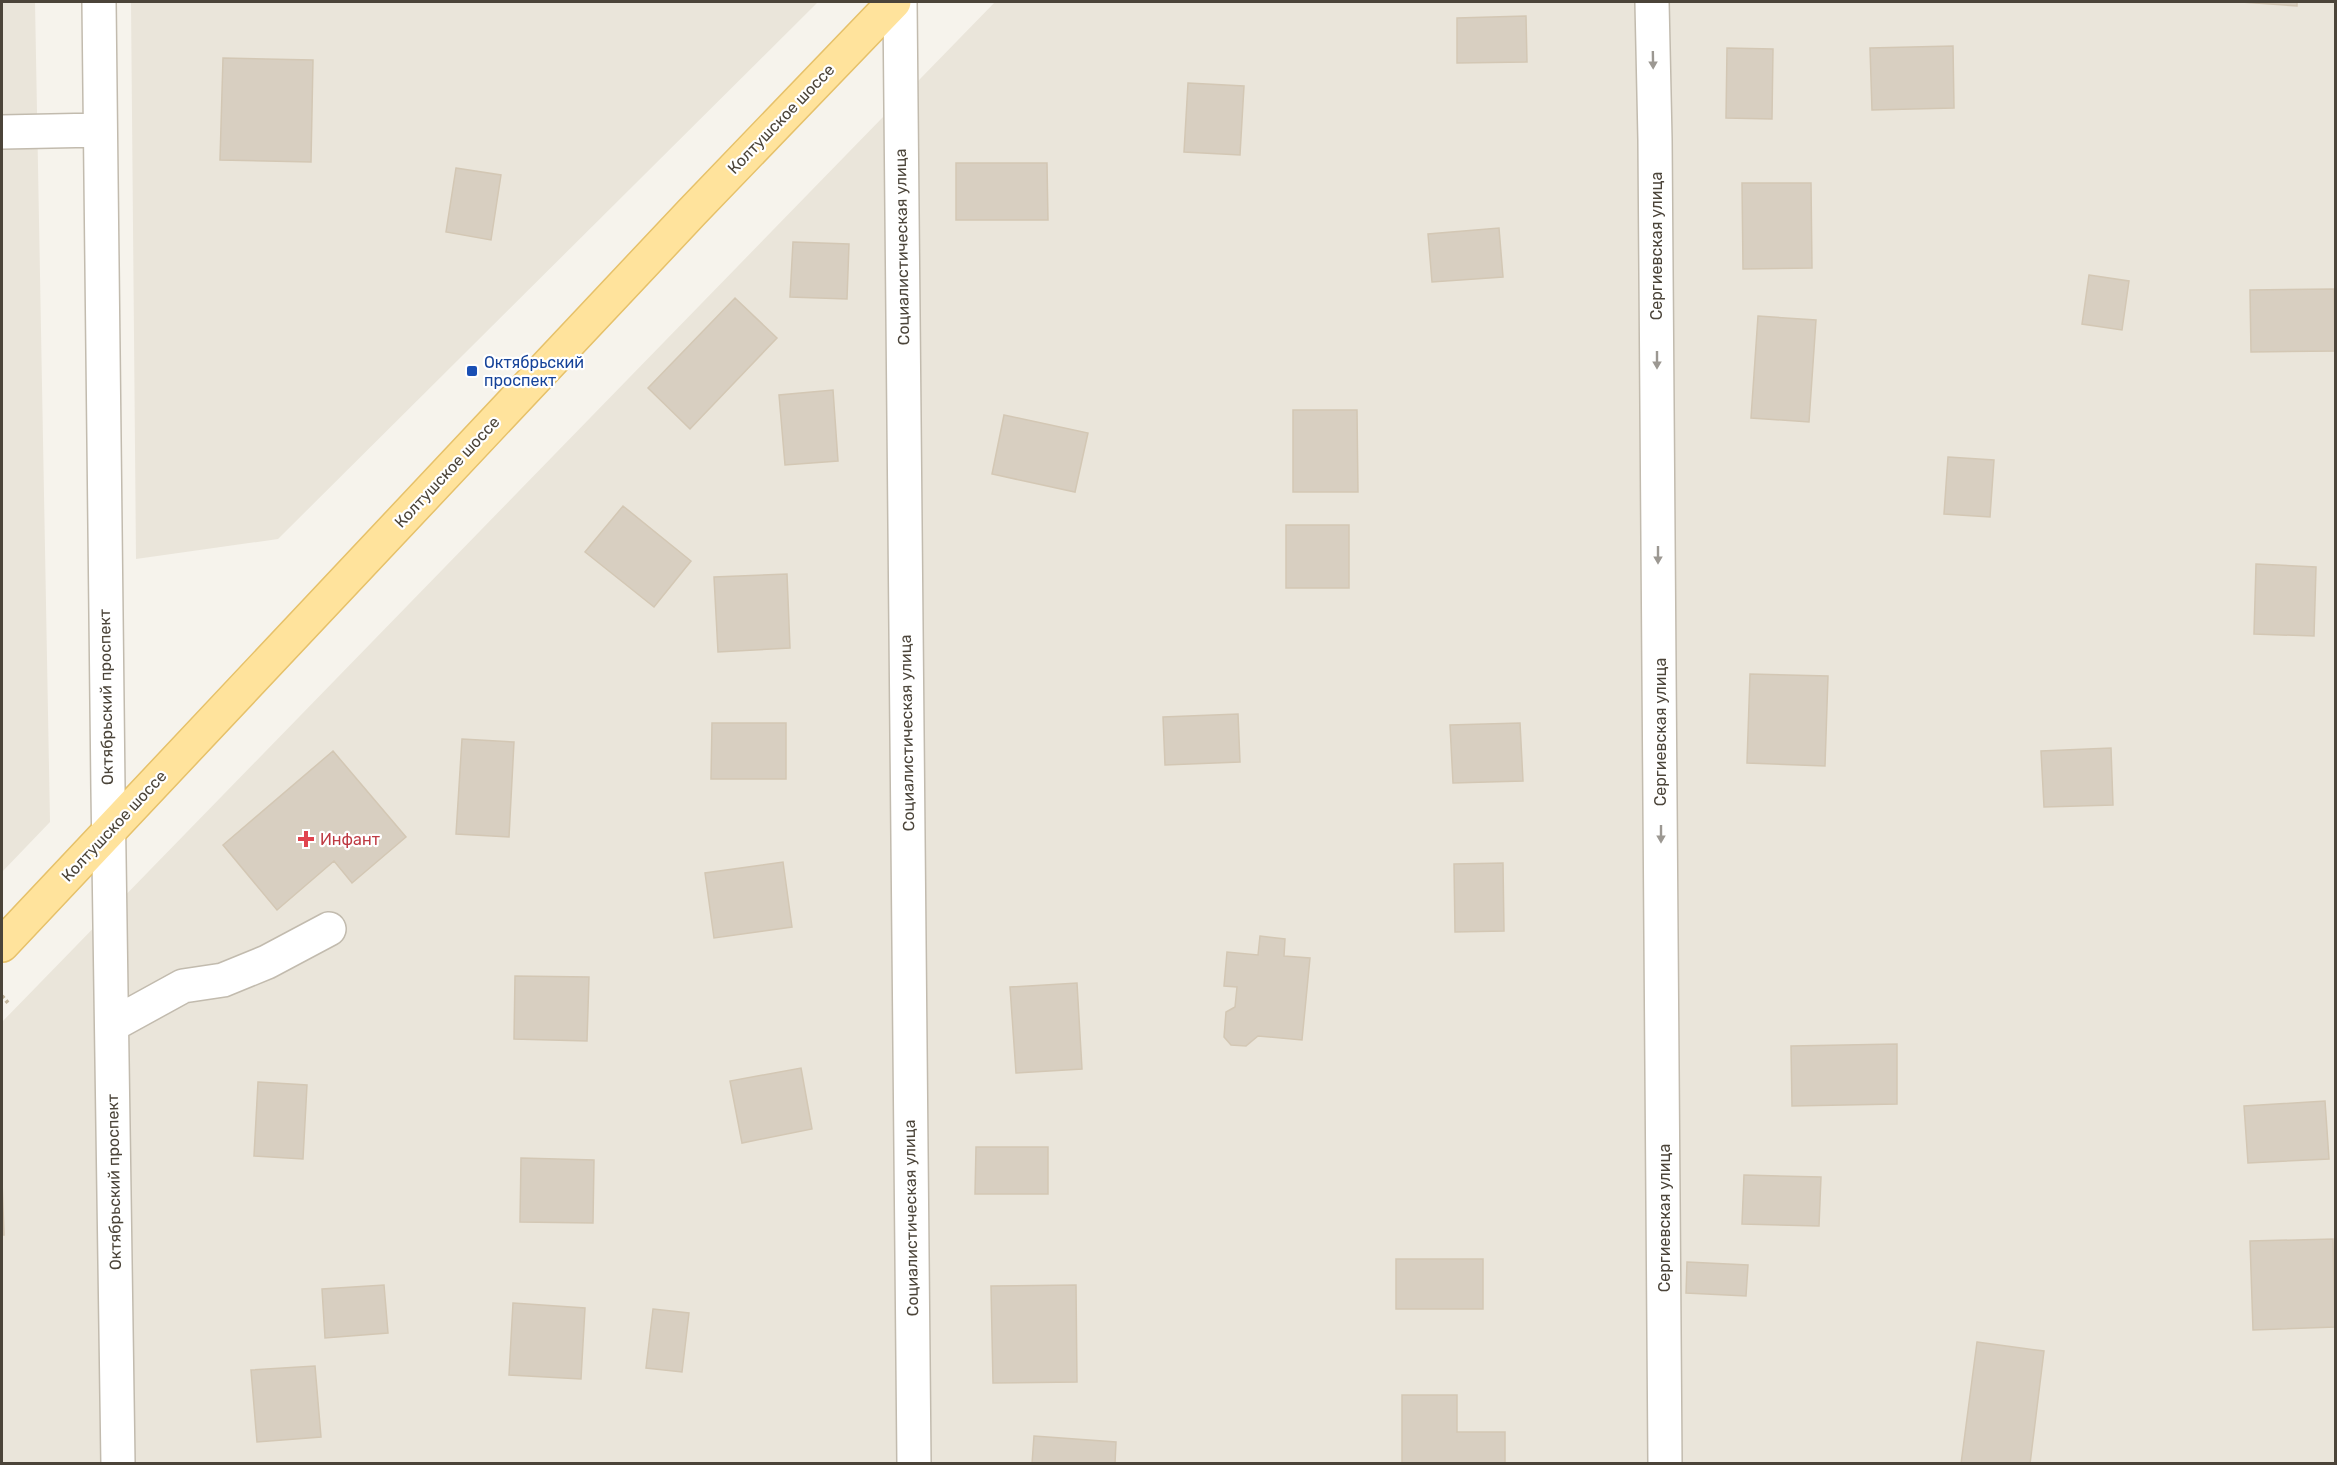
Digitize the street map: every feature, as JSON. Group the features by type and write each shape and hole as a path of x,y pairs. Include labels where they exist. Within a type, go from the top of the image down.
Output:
{"main road":[{"name":"Колтушское шоссе","path":"2,945 692,212 894,2"}],"street":[{"name":"Октябрьский проспект","path":"99,2 118,1464"},
{"name":"Социалистическая улица","path":"900,2 914,1464"},
{"name":"Сергиевская улица","path":"1652,2 1665,1464"},
{"path":"2,132 100,130"},
{"path":"112,1025 183,986 223,980 267,962 329,929"}],"path":[{"path":"3,999 9,1004"}],"shaded area":[{"path":"2,2 35,2 50,822 2,872"},
{"path":"131,2 818,2 278,539 136,559"},
{"path":"995,2 2335,2 2335,1463 2,1463 2,1022"}],"building":[{"path":"2241,2 2297,2 2297,6"},
{"path":"1526,16 1527,62 1457,63 1457,18"},
{"path":"1953,46 1954,108 1872,110 1870,48"},
{"path":"1727,48 1773,49 1772,119 1726,118"},
{"path":"223,58 313,60 311,162 220,160"},
{"path":"1188,83 1244,86 1240,155 1184,152"},
{"path":"956,163 1047,163 1048,220 956,220"},
{"path":"456,168 501,175 491,240 446,232"},
{"path":"1742,183 1811,183 1812,268 1743,269"},
{"path":"1499,228 1503,277 1432,282 1428,234"},
{"path":"793,242 849,244 847,299 790,297"},
{"path":"2089,275 2129,281 2122,330 2082,324"},
{"path":"2334,289 2335,351 2251,352 2250,290"},
{"path":"735,298 777,338 690,429 648,388"},
{"path":"1758,316 1816,320 1809,422 1751,418"},
{"path":"833,390 838,461 785,465 779,395"},
{"path":"1293,410 1357,410 1358,492 1293,492"},
{"path":"1004,415 1088,433 1075,492 992,474"},
{"path":"1948,457 1994,460 1990,517 1944,514"},
{"path":"623,506 691,561 654,607 585,552"},
{"path":"1286,525 1349,525 1349,588 1286,588"},
{"path":"2256,564 2316,567 2314,636 2254,634"},
{"path":"787,574 790,648 718,652 714,577"},
{"path":"1750,674 1828,676 1825,766 1747,763"},
{"path":"1238,714 1240,762 1165,765 1163,717"},
{"path":"712,723 786,723 786,779 711,779"},
{"path":"1520,723 1523,781 1453,783 1450,725"},
{"path":"462,739 514,742 509,837 456,834"},
{"path":"2111,748 2113,805 2044,807 2041,751"},
{"path":"333,751 406,837 352,883 334,861 277,910 223,845"},
{"path":"783,862 792,927 714,938 705,873"},
{"path":"1503,863 1504,931 1455,932 1454,864"},
{"path":"1260,936 1285,939 1284,956 1310,958 1302,1040 1258,1036 1246,1046 1231,1045 1224,1037 1226,1012 1235,1007 1237,987 1224,986 1227,952 1258,955"},
{"path":"515,976 589,977 587,1041 514,1039"},
{"path":"1077,983 1082,1069 1016,1073 1010,987"},
{"path":"1897,1044 1897,1104 1792,1106 1791,1046"},
{"path":"801,1068 812,1129 742,1143 730,1081"},
{"path":"258,1082 307,1085 303,1159 254,1156"},
{"path":"2325,1101 2329,1159 2248,1163 2244,1106"},
{"path":"976,1147 1048,1147 1048,1194 975,1194"},
{"path":"521,1158 594,1160 593,1223 520,1222"},
{"path":"1744,1175 1821,1177 1819,1226 1742,1224"},
{"path":"2,1180 4,1235 2,1235"},
{"path":"2333,1239 2335,1327 2253,1330 2250,1241"},
{"path":"1396,1259 1483,1259 1483,1309 1396,1309"},
{"path":"1687,1262 1748,1265 1746,1296 1686,1293"},
{"path":"384,1285 388,1333 325,1338 322,1289"},
{"path":"1076,1285 1077,1382 993,1383 991,1286"},
{"path":"513,1303 585,1308 581,1379 509,1375"},
{"path":"653,1309 689,1313 682,1372 646,1368"},
{"path":"1977,1342 2044,1351 2030,1464 1961,1464"},
{"path":"315,1366 321,1437 257,1442 251,1370"},
{"path":"1402,1395 1457,1395 1457,1432 1505,1432 1505,1464 1402,1464"},
{"path":"1034,1436 1116,1442 1115,1464 1032,1464"}],"place":[{"name":"Октябрьский проспект","path":"472,371"},
{"name":"Инфант","path":"306,839"}]}
